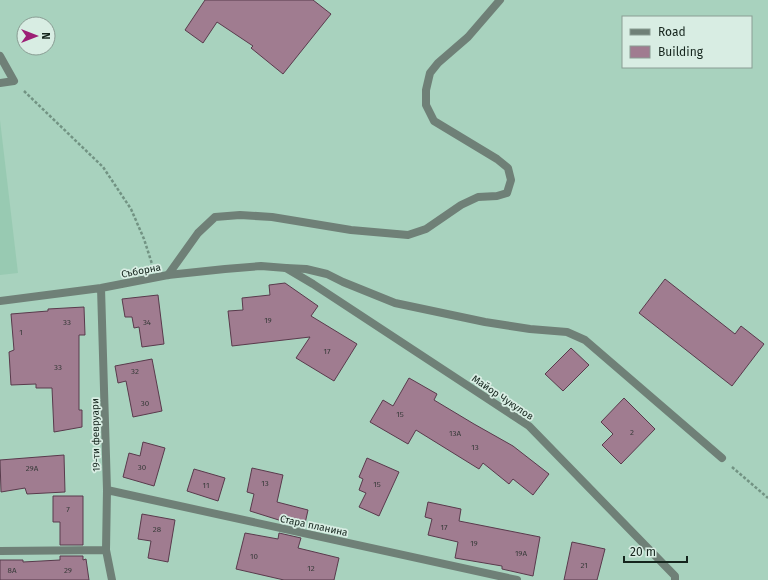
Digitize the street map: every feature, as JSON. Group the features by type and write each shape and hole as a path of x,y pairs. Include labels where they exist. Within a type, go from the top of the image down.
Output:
{"street":[{"path":"168,275 198,233 214,217 240,214 351,230 408,235 426,229 461,205 478,197 497,196 507,193 511,180 508,168 497,158 434,121 426,105 426,90 430,72 438,63 468,37 500,0"},
{"path":"0,56 14,81 0,83"},
{"name":"Съборна","path":"0,301 102,288 168,275 254,267 306,269 326,274 395,303 484,322 530,329 566,332 585,340 722,458"},
{"name":"Майор Чукулов","path":"286,268 313,284 529,426 675,576 674,580"},
{"name":"19-ти февруари","path":"102,288 107,490 106,550 112,580"},
{"name":"Стара планина","path":"107,490 517,580"},
{"path":"0,551 106,550"}],"path":[{"path":"14,81 103,167 131,209 144,239 156,278"},
{"path":"722,458 768,498"}],"shaded area":[{"path":"0,120 18,273 0,275"}],"building":[{"path":"205,0 313,0 331,14 283,74 251,48 253,46 217,22 203,43 185,30"},
{"path":"665,279 735,334 741,326 764,344 732,386 639,313"},
{"path":"285,283 318,306 311,316 357,344 334,381 296,358 310,337 232,346 228,311 243,310 242,298 270,295 269,285"},
{"path":"158,295 164,344 142,347 139,327 134,328 132,317 125,317 122,299"},
{"path":"84,307 85,335 79,335 79,410 82,410 82,427 54,432 52,388 36,388 36,384 11,385 9,352 14,350 11,314 48,311 48,309"},
{"path":"571,348 589,365 563,391 545,374"},
{"path":"152,359 162,411 133,417 126,381 118,383 115,366"},
{"path":"409,378 437,394 434,400 513,446 549,474 533,495 513,479 509,484 483,463 479,469 416,430 408,444 370,422 383,400 393,406"},
{"path":"624,398 655,429 621,464 602,445 613,434 601,422"},
{"path":"143,442 165,448 154,486 123,477 129,453 140,456"},
{"path":"64,455 65,492 27,494 25,488 1,492 0,460"},
{"path":"367,458 399,472 379,516 359,507 366,493 359,490 363,479 359,477"},
{"path":"252,468 283,475 277,502 308,510 304,528 282,523 282,521 250,511 254,494 247,492"},
{"path":"194,469 225,478 218,501 187,491"},
{"path":"53,496 83,496 83,545 60,545 60,522 53,522"},
{"path":"428,502 461,509 459,521 540,537 533,576 502,569 502,566 455,558 458,542 428,535 432,519 425,517"},
{"path":"142,514 175,520 168,562 148,558 151,541 138,539"},
{"path":"245,533 278,539 279,533 301,538 298,548 339,558 334,580 284,580 236,569"},
{"path":"572,542 605,549 597,580 564,580"},
{"path":"60,556 83,556 83,560 86,559 89,580 0,580 0,560 23,560 23,562 60,560"}]}
